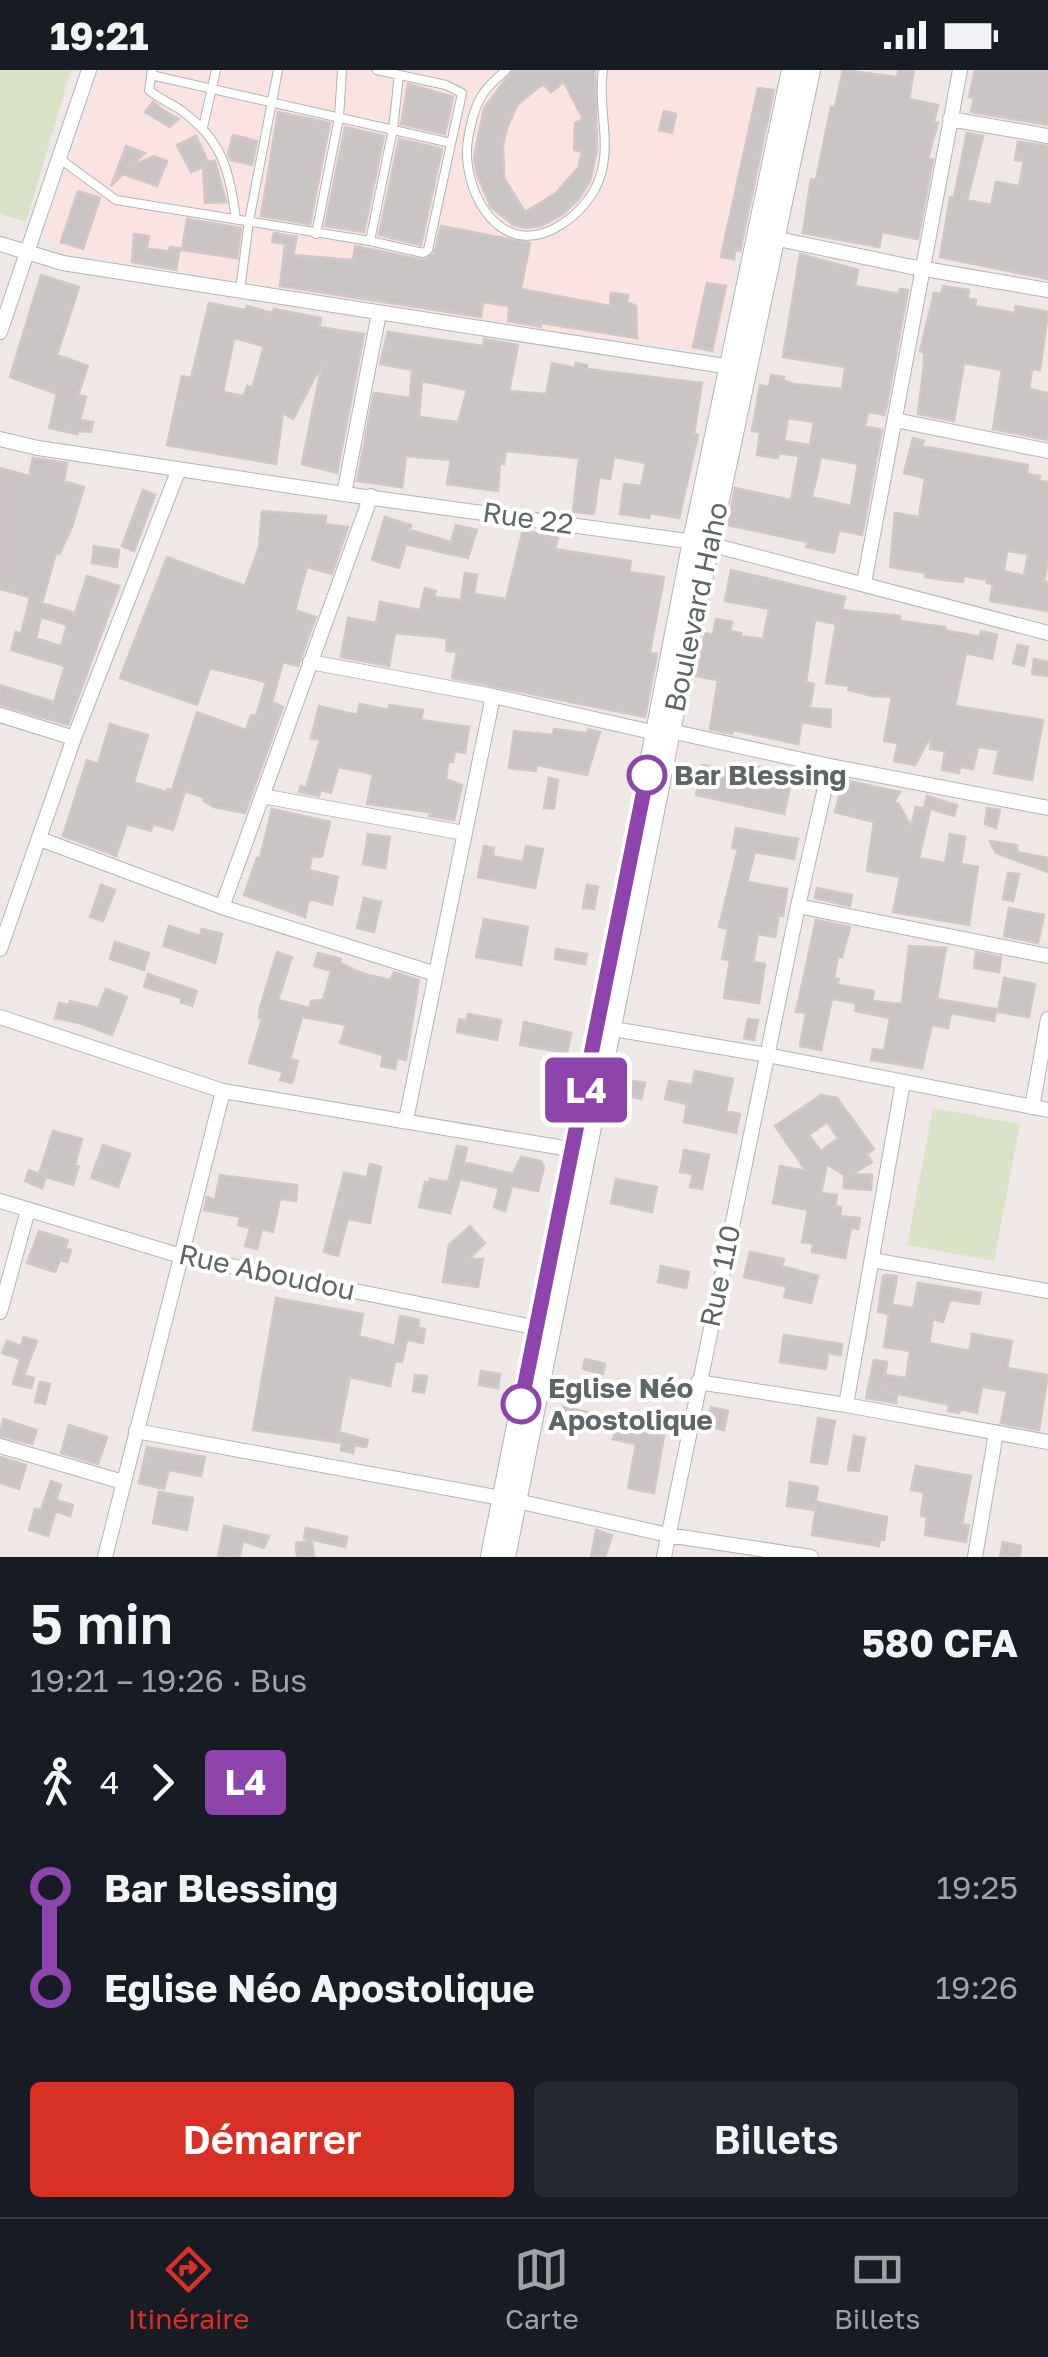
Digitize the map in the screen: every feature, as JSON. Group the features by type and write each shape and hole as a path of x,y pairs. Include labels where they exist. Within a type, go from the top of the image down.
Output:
{"main road":[{"name":"Boulevard Haho","path":"490,1557 509,1500 766,237 792,70"},
{"name":"Boulevard Haho","path":"701,542 730,367 810,70"},
{"name":"Boulevard Haho","path":"505,1557 509,1500 538,1328 574,1152 605,1027"}],"street":[{"path":"0,332 89,70"},
{"path":"864,583 960,70"},
{"path":"950,120 1048,136"},
{"path":"766,237 1048,290"},
{"path":"0,244 63,262 730,367"},
{"path":"344,494 379,313"},
{"path":"895,420 1048,451"},
{"name":"Rue 22","path":"0,440 344,494 701,542 1048,633"},
{"path":"0,949 74,738 178,469"},
{"path":"222,907 371,496"},
{"path":"310,662 1048,808"},
{"path":"406,1120 492,696"},
{"path":"0,715 74,738"},
{"name":"Rue 110","path":"664,1557 766,1055 830,766"},
{"path":"262,796 464,834"},
{"path":"40,839 222,907 436,974"},
{"path":"798,906 1048,956"},
{"path":"0,1017 223,1090 574,1152"},
{"path":"605,1027 1040,1109 1048,1019"},
{"path":"846,1405 904,1082"},
{"path":"104,1557 223,1090"},
{"name":"Rue Aboudou","path":"0,1201 181,1256 538,1328"},
{"path":"0,1312 28,1210"},
{"path":"872,1260 1048,1290"},
{"path":"698,1382 1048,1442"},
{"path":"136,1431 509,1500 668,1535 811,1557"},
{"path":"975,1557 996,1433"},
{"path":"0,1446 123,1482"}],"lane":[{"path":"203,127 216,70"},
{"path":"240,290 278,70"},
{"path":"316,234 339,118 342,70"},
{"path":"59,158 116,200 418,252 428,250 462,93 446,84 377,70"},
{"path":"506,70 489,85 477,106 467,156 472,184 482,205 497,226 521,237 547,235 570,219 600,179 606,127 603,70"},
{"path":"236,219 228,168 203,127 149,90 152,72 451,143"},
{"path":"370,241 393,130 399,75"}],"shaded area":[{"path":"104,70 773,70 717,352 529,329 59,252 44,230"}],"green space":[{"path":"0,70 71,70 26,222 0,214"},
{"path":"933,1108 1020,1124 994,1261 907,1245"}],"building":[{"path":"513,70 595,70 597,150 590,181 563,214 541,226 526,228 513,225 491,207 474,157 484,108","holes":["564,82 583,119 575,123 574,150 582,152 578,168 556,193 525,212 504,178 503,144 518,104 543,84 551,92"]},
{"path":"843,70 897,77 899,70 914,70 909,99 938,105 934,122 938,123 928,158 933,159 918,239 882,232 879,247 803,233 811,179 816,180"},
{"path":"975,70 1048,70 1048,125 971,112 974,98 969,97"},
{"path":"408,84 453,97 445,134 401,124"},
{"path":"758,88 774,90 740,251 735,250 734,259 721,257"},
{"path":"153,102 179,119 170,127 145,112"},
{"path":"664,111 676,114 672,133 659,130"},
{"path":"278,112 330,123 310,224 261,216"},
{"path":"345,127 384,136 364,232 325,226"},
{"path":"967,133 983,136 967,200 991,205 996,182 1019,186 1024,161 1015,160 1018,142 1048,146 1048,279 940,257"},
{"path":"233,135 257,141 252,165 231,160 228,154"},
{"path":"196,136 208,162 215,161 226,202 205,203 203,167 191,172 177,145"},
{"path":"399,139 442,149 421,245 379,235"},
{"path":"126,146 145,153 130,167 154,156 167,161 157,186 123,174 111,186"},
{"path":"78,191 100,198 83,249 61,242"},
{"path":"187,219 241,228 237,258 182,250"},
{"path":"441,226 530,243 521,289 610,306 611,293 628,295 627,302 636,306 637,338 508,321 509,306 483,302 481,317 280,286 285,244 272,242 274,233 297,237 293,255 353,260 355,246 423,260 434,254"},
{"path":"134,234 149,236 147,249 180,248 176,270 132,262"},
{"path":"800,254 858,270 855,286 899,294 900,289 908,290 885,415 868,412 865,426 882,430 862,535 839,530 834,553 806,547 807,542 728,525 735,488 791,500 799,456 757,455 760,432 752,431 760,385 769,387 771,375 794,384 842,389 845,367 783,357","holes":["788,418 814,422 810,445 784,441","821,457 858,464 851,506 812,497"]},
{"path":"41,275 79,287 57,355 88,366 78,395 86,397 80,420 93,422 91,432 77,434 49,428 57,394 10,377"},
{"path":"707,283 726,286 712,351 693,347"},
{"path":"943,286 969,290 968,298 976,300 975,306 1015,313 1016,306 1048,312 1040,370 1032,369 1029,389 1048,393 1048,440 993,429 1002,370 964,363 954,421 918,414 924,364 924,352 920,351 934,293 941,294"},
{"path":"209,303 321,318 319,327 364,334 337,473 302,464 322,364 293,419 283,413 276,464 167,445 182,376 191,378","holes":["234,338 264,346 252,388 247,386 244,396 223,392"]},
{"path":"388,332 483,346 484,339 518,345 509,391 546,394 552,363 575,368 576,363 587,365 587,369 702,383 694,434 698,435 679,518 650,513 649,518 620,514 624,484 641,486 646,463 614,457 610,479 599,477 594,514 573,512 579,458 506,451 504,464 500,463 498,491 447,484 451,460 406,456 402,487 357,481 374,393 410,398 412,370 380,364","holes":["422,381 467,390 458,422 419,417"]},
{"path":"913,438 924,441 922,446 1028,465 1027,474 1048,482 1048,562 1044,581 1048,582 1048,611 990,601 993,584 987,580 964,576 963,582 944,580 890,567 895,513 919,517 925,478 904,473","holes":["1007,551 1028,554 1024,576 1004,571"]},
{"path":"33,458 67,463 64,481 84,487 72,527 59,554 56,553 42,603 75,613 87,576 119,586 68,725 0,705 0,685 54,702 65,666 11,650 16,632 21,634 30,597 0,589 0,468 29,476","holes":["41,617 67,625 61,646 36,638"]},
{"path":"143,490 155,495 134,551 122,546"},
{"path":"262,511 326,516 325,524 348,527 332,574 307,567 295,610 316,617 298,666 283,662 272,702 283,707 245,813 214,807 205,798 185,791 173,830 153,824 151,831 127,824 116,856 63,836 87,760 98,764 110,724 148,735 134,782 166,792 172,790 197,712 246,730 251,715 256,716 266,682 210,668 197,705 120,678 167,557 245,586 259,547"},
{"path":"385,517 411,525 410,530 451,542 456,525 477,530 468,558 406,544 399,568 372,560"},
{"path":"523,530 558,538 555,549 631,561 629,572 664,577 650,652 657,654 645,717 452,678 457,652 446,651 447,638 395,633 389,666 341,657 348,618 376,623 380,602 420,610 425,588 436,591 434,597 461,600 465,573 477,575 474,594 506,599"},
{"path":"94,546 119,550 117,567 92,563"},
{"path":"731,570 845,597 842,610 900,616 900,621 980,637 981,631 997,635 992,659 966,653 955,706 1043,720 1032,780 994,773 999,750 978,747 973,769 960,767 959,773 942,770 945,751 930,749 932,734 915,765 894,761 898,743 884,741 892,697 826,683 836,624 815,620 806,682 814,684 810,708 831,710 830,727 802,722 798,744 710,729 718,680 696,676 705,633 713,635 716,619 732,622 730,631 741,633 740,636 763,639 769,609 725,601"},
{"path":"1018,645 1028,647 1024,666 1013,663"},
{"path":"1034,659 1048,662 1048,676 1032,674"},
{"path":"360,704 389,710 389,705 423,710 421,720 469,727 465,753 455,751 453,762 448,762 446,779 462,785 454,820 429,816 430,812 367,804 373,774 338,767 331,793 321,790 319,796 299,792 301,786 306,788 320,740 311,738 319,706 357,715"},
{"path":"554,729 600,732 587,775 537,765 536,771 509,768 514,731 553,735"},
{"path":"702,765 748,778 750,765 812,776 810,785 791,782 784,814 696,795"},
{"path":"549,778 558,780 554,809 544,808"},
{"path":"844,780 900,792 894,802 911,826 916,807 930,810 919,858 945,863 950,834 965,837 961,864 978,867 969,925 893,912 900,877 867,871 874,822 835,812"},
{"path":"927,796 957,805 954,816 924,807"},
{"path":"987,808 1000,810 996,828 985,824"},
{"path":"272,809 330,822 322,857 312,856 309,870 338,877 332,905 309,899 305,917 244,895 260,858"},
{"path":"736,828 798,839 794,859 755,852 747,882 787,889 775,937 758,934 753,962 765,964 759,1003 724,998 730,960 722,959 728,929 719,927 738,849 732,848"},
{"path":"368,834 390,837 385,868 363,864"},
{"path":"990,841 1017,845 1017,852 1048,858 1048,872 996,853"},
{"path":"484,846 494,848 493,856 523,862 526,846 543,849 535,888 478,877"},
{"path":"1008,873 1019,874 1013,901 1003,899"},
{"path":"101,885 115,890 103,921 90,917"},
{"path":"587,885 598,887 594,909 583,908"},
{"path":"817,888 852,895 850,906 815,898"},
{"path":"364,898 381,902 374,932 357,928"},
{"path":"1009,908 1044,915 1038,943 1004,936"},
{"path":"484,919 528,927 521,965 476,957"},
{"path":"816,920 850,927 842,957 838,956 834,978 839,979 838,985 874,991 872,1001 902,1004 909,946 946,948 937,999 996,1009 994,1021 951,1013 948,1028 932,1025 922,1068 871,1060 873,1049 884,1051 890,1018 855,1011 856,1003 832,999 821,1050 800,1046 806,1013 796,1012"},
{"path":"169,926 200,936 202,929 222,934 215,963 163,946"},
{"path":"115,942 149,953 144,970 110,959"},
{"path":"556,949 587,954 585,964 555,959"},
{"path":"277,952 292,957 278,1000 310,1008 311,1001 323,1000 331,971 314,966 318,953 341,959 340,963 364,974 390,980 394,972 419,980 406,1060 397,1058 395,1069 381,1066 383,1055 340,1043 346,1025 302,1017 290,1059 298,1061 292,1083 280,1080 283,1072 249,1063"},
{"path":"976,952 1001,957 999,972 974,968"},
{"path":"148,974 197,991 192,1006 181,1002 182,998 144,987"},
{"path":"1004,978 1035,984 1029,1017 998,1012"},
{"path":"106,989 127,997 112,1035 55,1018 59,1003 69,1005 70,1001 98,1008"},
{"path":"468,1014 501,1020 497,1040 457,1032 459,1019 466,1021"},
{"path":"748,1019 758,1020 754,1040 744,1038"},
{"path":"524,1022 571,1033 567,1053 520,1045"},
{"path":"695,1071 733,1079 726,1111 740,1114 736,1133 684,1122 687,1104 665,1099 669,1081 692,1085"},
{"path":"628,1080 645,1083 641,1099 624,1095"},
{"path":"821,1095 837,1098 874,1149 867,1154 872,1162 853,1174 872,1175 871,1190 844,1188 844,1175 827,1164 821,1193 837,1195 835,1206 841,1207 840,1216 860,1218 858,1229 851,1228 845,1258 812,1252 813,1244 802,1242 808,1210 773,1203 780,1166 806,1171 775,1126","holes":["827,1122 838,1138 821,1151 809,1135"]},
{"path":"53,1131 82,1139 75,1165 79,1166 73,1185 46,1177 42,1188 25,1181 29,1170 39,1174"},
{"path":"103,1145 130,1154 118,1187 91,1178"},
{"path":"457,1146 467,1148 464,1162 513,1174 521,1157 541,1161 544,1167 538,1191 512,1186 505,1211 494,1207 499,1188 460,1179 450,1213 419,1207 425,1182 448,1182"},
{"path":"684,1150 709,1155 702,1189 690,1187 693,1174 680,1172"},
{"path":"370,1164 381,1167 370,1223 348,1219 338,1256 324,1252 344,1173 367,1177"},
{"path":"220,1175 297,1185 296,1201 280,1199 273,1232 262,1229 257,1249 245,1246 250,1228 238,1225 240,1217 204,1210 207,1197 215,1200"},
{"path":"616,1179 657,1187 652,1212 611,1203"},
{"path":"470,1226 485,1243 469,1259 483,1259 478,1287 443,1282 449,1245"},
{"path":"39,1231 68,1240 65,1248 71,1250 67,1262 60,1260 55,1272 27,1263"},
{"path":"750,1252 784,1259 782,1266 818,1276 811,1303 784,1297 787,1287 744,1277"},
{"path":"661,1266 689,1272 686,1288 658,1282"},
{"path":"883,1276 897,1276 892,1305 913,1308 918,1283 981,1293 979,1304 950,1300 943,1322 933,1319 929,1343 970,1351 972,1334 1012,1341 1007,1368 1048,1375 1039,1430 1001,1423 1007,1391 982,1387 977,1413 948,1411 949,1405 884,1391 897,1395 896,1403 866,1398 874,1360 887,1362 885,1375 906,1378 910,1351 884,1347 889,1314 878,1312"},
{"path":"276,1298 363,1314 359,1336 395,1346 400,1316 419,1320 418,1328 425,1329 423,1343 407,1340 402,1362 395,1361 390,1386 350,1377 339,1432 368,1440 366,1447 355,1445 353,1453 341,1450 342,1443 253,1430"},
{"path":"784,1335 842,1344 841,1355 828,1353 826,1369 780,1362"},
{"path":"24,1337 37,1341 24,1375 34,1378 31,1388 13,1384 20,1359 2,1353 7,1341 21,1346"},
{"path":"585,1359 605,1364 603,1374 583,1369"},
{"path":"481,1371 500,1374 498,1388 479,1385"},
{"path":"415,1375 427,1376 424,1393 413,1391"},
{"path":"40,1382 50,1384 45,1404 35,1402"},
{"path":"563,1407 631,1421 629,1430 664,1436 654,1493 628,1488 636,1444 613,1439 616,1430 561,1418"},
{"path":"711,1407 728,1411 724,1430 707,1426"},
{"path":"818,1418 835,1421 827,1464 811,1462"},
{"path":"3,1419 37,1430 32,1444 0,1436"},
{"path":"69,1425 107,1437 98,1464 61,1453"},
{"path":"854,1436 865,1438 859,1471 848,1470"},
{"path":"147,1447 205,1457 201,1476 169,1470 164,1489 139,1483"},
{"path":"0,1457 26,1465 19,1489 0,1483"},
{"path":"916,1466 971,1476 962,1524 969,1525 966,1542 925,1535 927,1517 921,1516 924,1492 911,1490"},
{"path":"51,1481 61,1485 56,1500 73,1505 70,1516 56,1511 48,1536 29,1530 35,1509 41,1510"},
{"path":"790,1482 818,1487 814,1510 787,1506"},
{"path":"159,1492 193,1498 187,1530 153,1523"},
{"path":"817,1502 887,1517 884,1540 880,1539 879,1546 812,1535"},
{"path":"224,1526 269,1536 264,1548 243,1541 240,1557 218,1557"},
{"path":"306,1528 347,1537 345,1547 304,1538"},
{"path":"596,1530 612,1535 605,1557 591,1557"},
{"path":"312,1541 314,1557 297,1557 296,1543"},
{"path":"1003,1542 1021,1546 1020,1557 1000,1557"}],"bus line":[{"name":"L4","path":"521,1404 647,775"}],"place":[{"name":"Bar Blessing","path":"647,775"},
{"name":"Eglise Néo Apostolique","path":"521,1404"}]}
